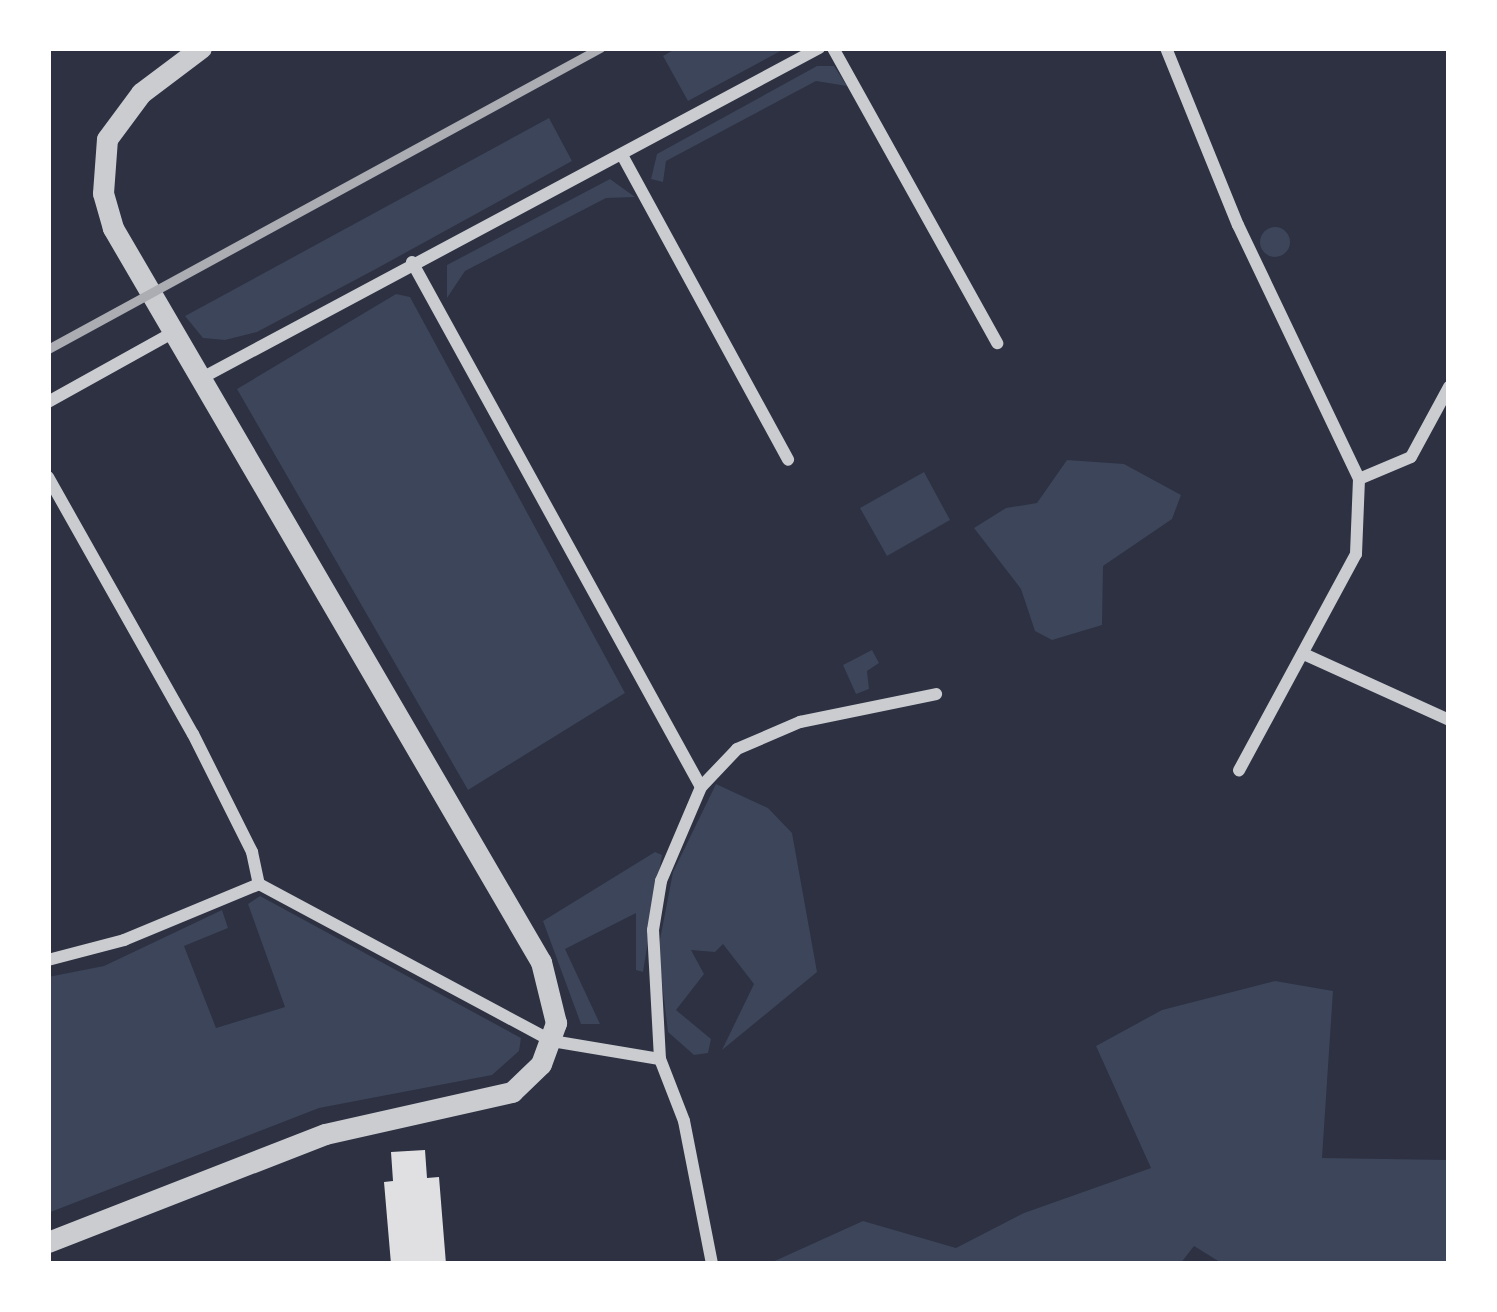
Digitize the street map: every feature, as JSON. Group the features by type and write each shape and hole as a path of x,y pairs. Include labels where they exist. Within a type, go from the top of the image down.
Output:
{"street":[{"path":"48,1242 325,1134 512,1092 553,1041 556,1005 541,962 113,228 102,154 141,93 200,48"},
{"path":"200,379 819,48"},
{"path":"833,48 997,343"},
{"path":"1166,48 1238,225 1359,479 1356,554 1306,655 1239,770"},
{"path":"622,155 788,460"},
{"path":"412,262 701,788"},
{"path":"48,402 172,333"},
{"path":"1359,479 1411,457 1449,387"},
{"path":"48,477 194,734 252,852 259,884 553,1041 660,1059"},
{"path":"1306,655 1449,720"},
{"path":"712,1264 684,1121 660,1059 653,930 661,881 701,788 737,748 800,722 936,694"},
{"path":"48,960 124,940 259,884"}],"shaded area":[{"path":"677,48 786,48 688,101 663,56"},
{"path":"817,66 834,66 847,86 816,81 666,161 663,182 651,179 657,154"},
{"path":"549,118 572,161 374,270 257,332 225,340 203,338 185,316"},
{"path":"610,179 635,197 606,198 465,271 447,298 447,265"},
{"path":"1275,227 1290,242 1275,257 1260,242"},
{"path":"396,294 410,297 625,693 468,790 237,389"},
{"path":"1067,460 1124,464 1181,495 1172,519 1103,566 1102,625 1052,640 1035,631 1021,589 974,528 1006,508 1037,503"},
{"path":"924,472 950,520 887,556 860,508"},
{"path":"872,650 879,663 867,671 869,689 856,694 843,665"},
{"path":"716,784 768,808 792,833 817,972 722,1050 754,984 723,944 715,952 691,950 704,974 676,1010 711,1039 708,1053 694,1055 668,1032 658,950 673,872"},
{"path":"655,852 662,855 643,972 636,970 636,913 565,949 600,1024 581,1024 543,921"},
{"path":"260,896 521,1038 519,1051 492,1075 319,1108 48,1213 48,977 104,966 222,910 228,928 184,946 216,1028 285,1007 248,904"},
{"path":"1275,981 1333,991 1322,1158 1449,1160 1449,1264 1223,1264 1194,1246 1180,1264 768,1264 863,1221 956,1248 1024,1213 1151,1168 1096,1046 1162,1010"}],"building":[{"path":"425,1150 427,1178 439,1177 446,1264 391,1264 384,1182 393,1181 391,1152"}],"railway":[{"path":"48,349 600,48"}]}
